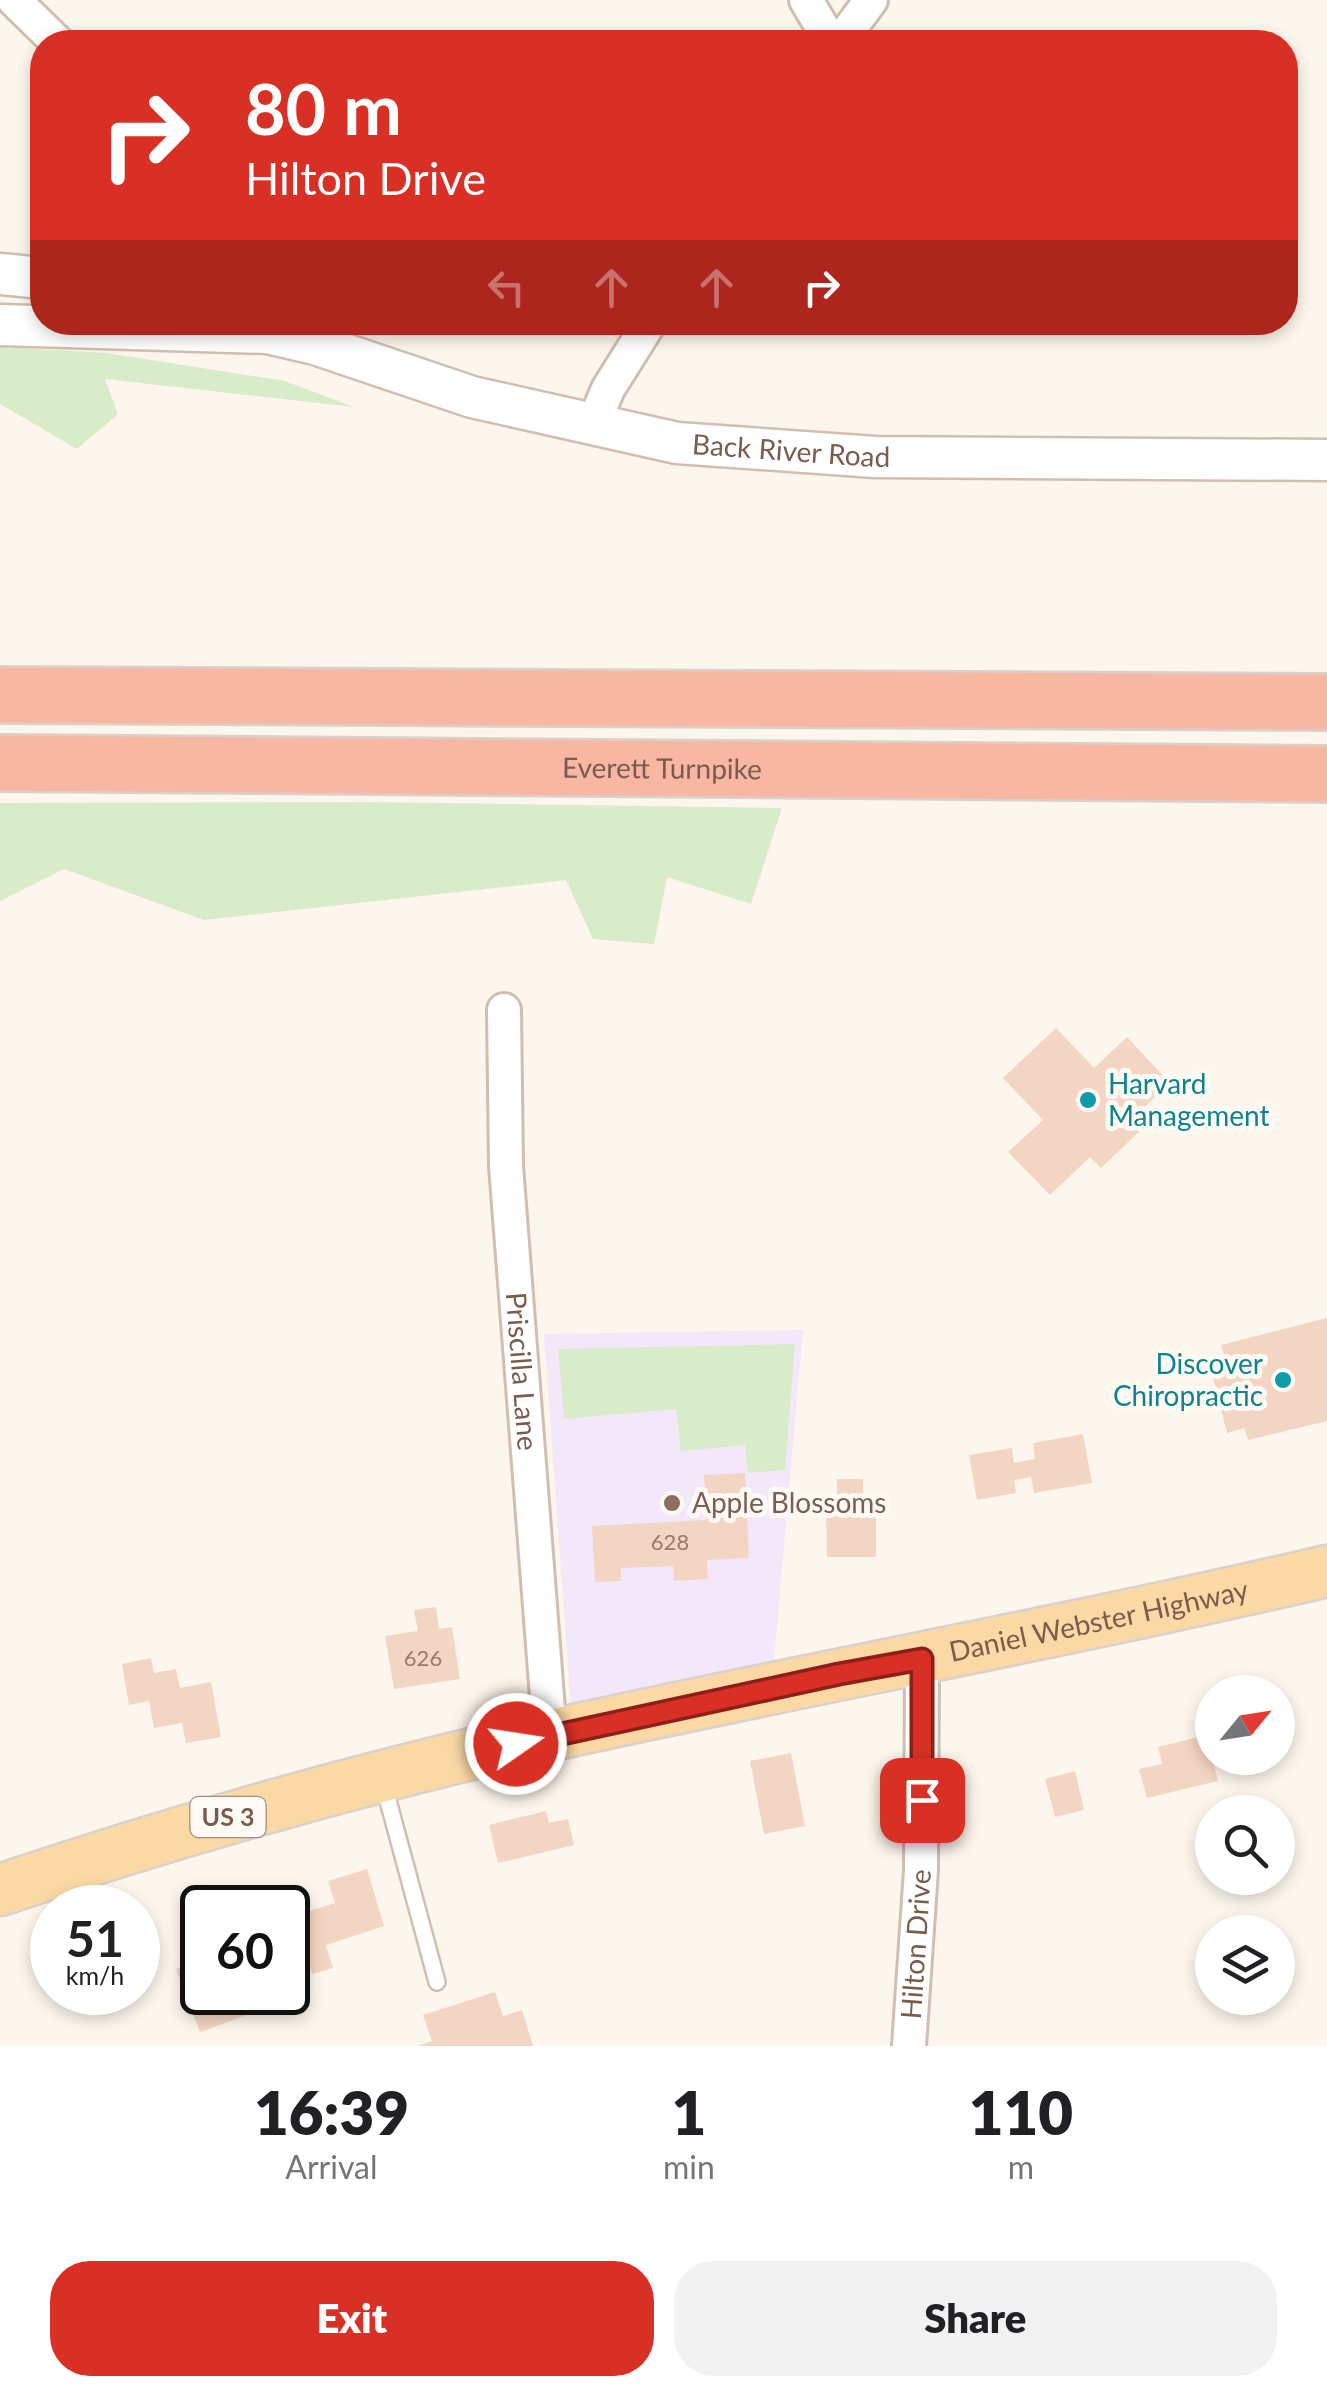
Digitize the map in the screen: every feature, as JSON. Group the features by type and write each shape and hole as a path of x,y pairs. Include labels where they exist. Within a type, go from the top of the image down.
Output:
{"highway":[{"path":"0,694 1327,702"},
{"name":"Everett Turnpike","path":"0,763 1327,774"}],"main road":[{"name":"Daniel Webster Highway","path":"0,1890 226,1818 550,1736 1327,1571"}],"street":[{"path":"14,0 45,30"},
{"path":"806,0 824,30"},
{"path":"849,30 871,0"},
{"path":"0,274 30,277"},
{"name":"Back River Road","path":"0,325 30,325"},
{"name":"Back River Road","path":"282,335 472,397 638,436 723,448 875,457 1327,460"},
{"path":"594,426 608,389 642,335"},
{"name":"Priscilla Lane","path":"504,1010 506,1166 550,1736"},
{"name":"Hilton Drive","path":"909,2046 922,1870 922,1659"}],"lane":[{"path":"382,1778 437,1982"}],"shaded area":[{"name":"Apple Blossoms","path":"803,1330 773,1672 571,1709 544,1334"}],"green space":[{"path":"0,347 107,353 285,381 354,407 105,379 118,414 77,449 0,404"},
{"path":"365,802 782,808 751,904 667,877 654,944 593,939 566,880 204,920 64,869 0,901 0,803"},
{"path":"795,1344 785,1470 748,1473 745,1445 681,1451 676,1409 564,1419 558,1349"}],"building":[{"name":"Harvard Management","path":"1056,1028 1094,1068 1127,1037 1170,1083 1133,1118 1143,1128 1101,1168 1090,1157 1050,1195 1008,1152 1043,1120 1003,1078"},
{"path":"1327,1318 1327,1421 1248,1440 1244,1428 1227,1433 1213,1378 1229,1374 1221,1345"},
{"path":"1083,1434 1092,1483 1034,1493 1031,1477 1014,1480 1016,1493 977,1500 969,1455 1012,1448 1014,1463 1035,1459 1033,1443"},
{"path":"745,1473 749,1558 707,1560 708,1579 674,1581 673,1566 621,1568 621,1581 595,1582 592,1526 706,1520 704,1475"},
{"path":"837,1479 863,1479 863,1501 876,1501 876,1557 827,1557 826,1501 837,1501"},
{"path":"436,1607 439,1629 452,1627 460,1679 394,1689 385,1636 418,1631 414,1610"},
{"path":"151,1658 154,1673 176,1669 180,1688 211,1682 221,1737 186,1743 182,1723 154,1728 149,1701 129,1705 122,1664"},
{"path":"1195,1738 1195,1775 1216,1775 1218,1781 1147,1798 1139,1769 1162,1764 1158,1747"},
{"path":"791,1753 805,1826 764,1834 750,1761"},
{"path":"1075,1771 1084,1810 1055,1817 1045,1779"},
{"path":"546,1811 549,1823 568,1819 574,1845 498,1863 489,1825"},
{"path":"367,1869 384,1926 326,1945 333,1968 312,1974 310,1911 335,1903 328,1881"},
{"path":"495,1992 503,2016 522,2010 533,2046 418,2046 432,2041 423,2015"},
{"path":"194,2015 247,2015 200,2032"}],"place":[{"name":"Harvard Management","path":"1088,1100"},
{"name":"Discover Chiropractic","path":"1283,1380"},
{"name":"Apple Blossoms","path":"672,1503"}],"route":[{"path":"516,1744 922,1659 922,1800"}]}
